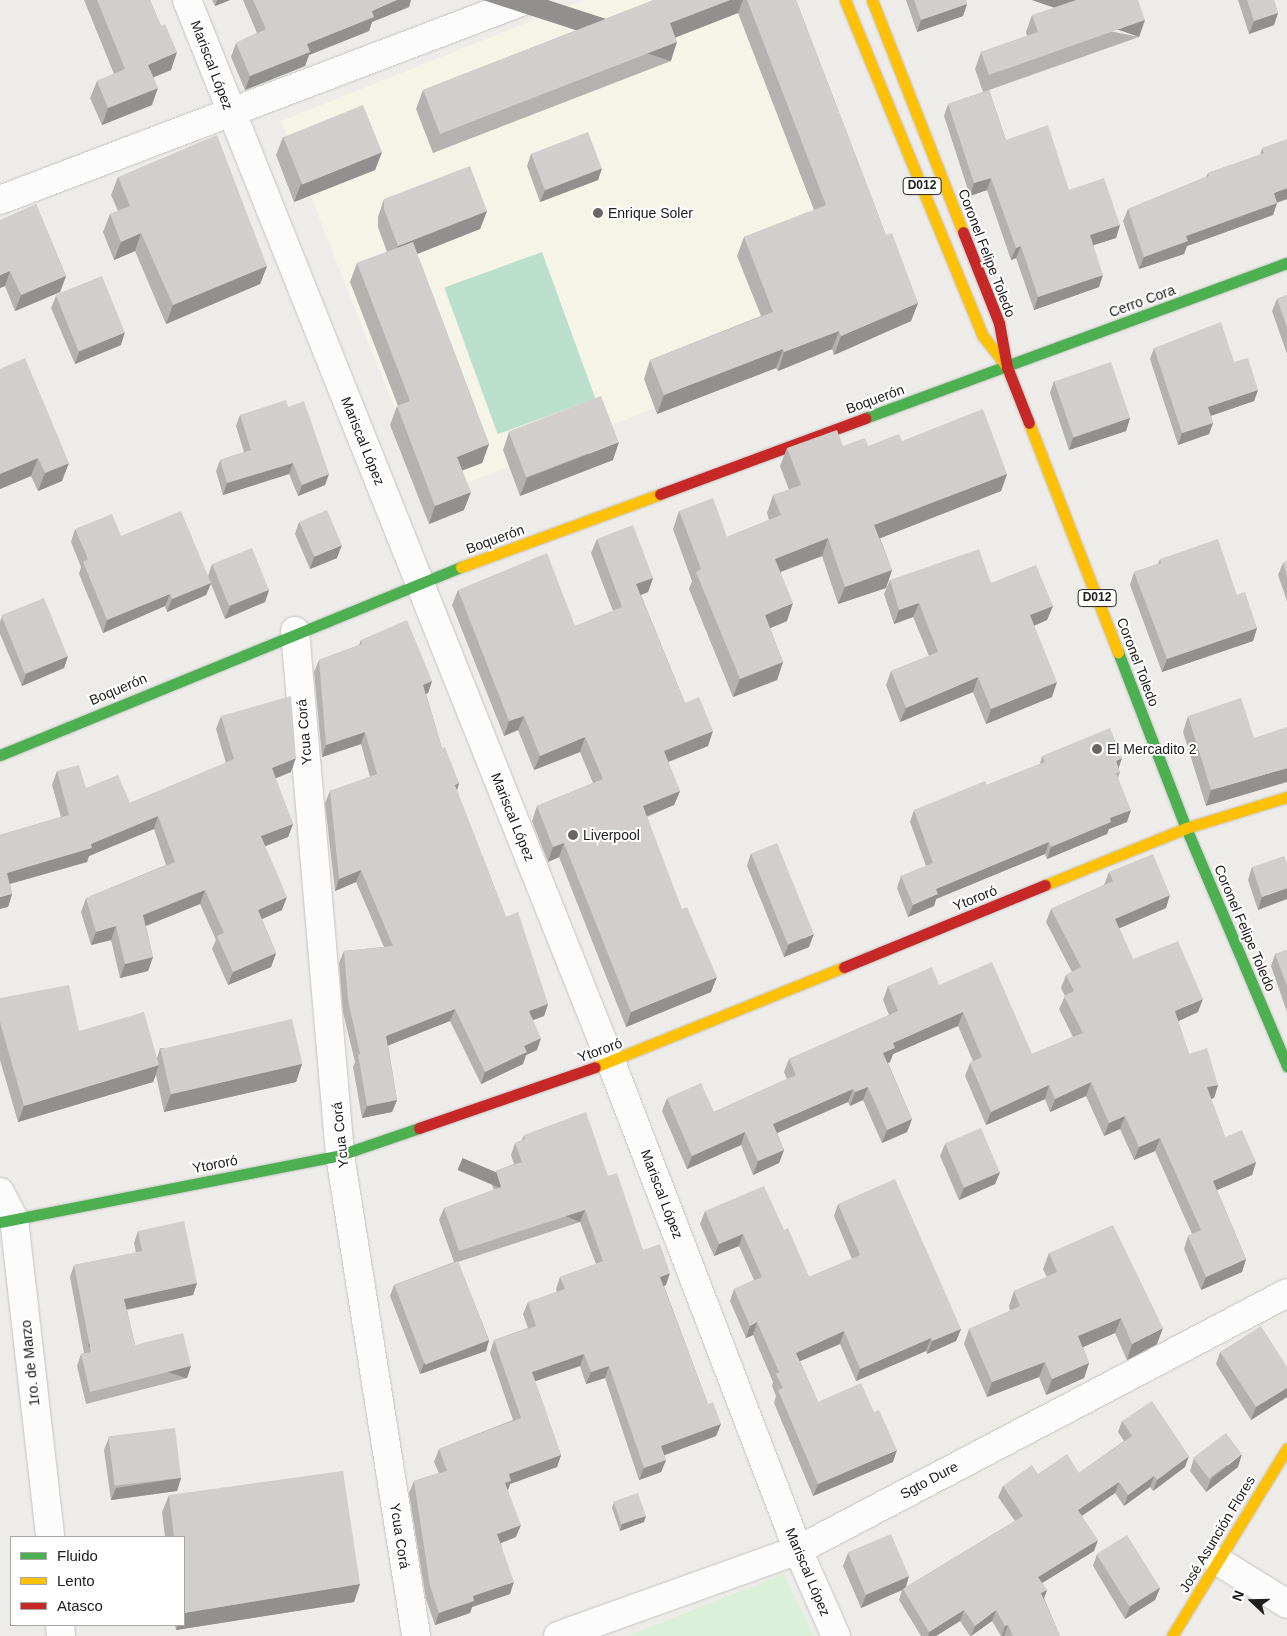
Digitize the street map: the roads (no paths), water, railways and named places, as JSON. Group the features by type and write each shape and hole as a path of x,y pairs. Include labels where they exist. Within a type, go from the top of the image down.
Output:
{"street":[{"name":"Mariscal López","path":"187,0 611,1062 798,1550 836,1636"},
{"path":"0,200 231,114 526,0"},
{"name":"D012","path":"845,0 983,336 1007,367"},
{"name":"Coronel Felipe Toledo","path":"872,0 999,323 1007,367"},
{"name":"Cerro Cora","path":"1007,367 1287,263"},
{"name":"Boquerón","path":"0,755 295,631 420,582 1007,367"},
{"name":"Coronel Toledo","path":"1007,367 1186,828"},
{"name":"Ycua Corá","path":"295,631 340,1155 416,1636"},
{"name":"Ytororó","path":"7,1220 340,1155 611,1062 1186,828 1287,797"},
{"name":"Coronel Felipe Toledo","path":"1186,828 1287,1066"},
{"name":"1ro. de Marzo","path":"0,1192 7,1220 50,1536"},
{"name":"Sgto Dure","path":"558,1636 798,1550 1287,1293"},
{"name":"José Asunción Flores","path":"1172,1636 1287,1448"},
{"path":"1218,1561 1287,1604"}],"place":[{"name":"Enrique Soler","path":"598,213"},
{"name":"El Mercadito 2","path":"1097,749"},
{"name":"Liverpool","path":"573,835"}]}
